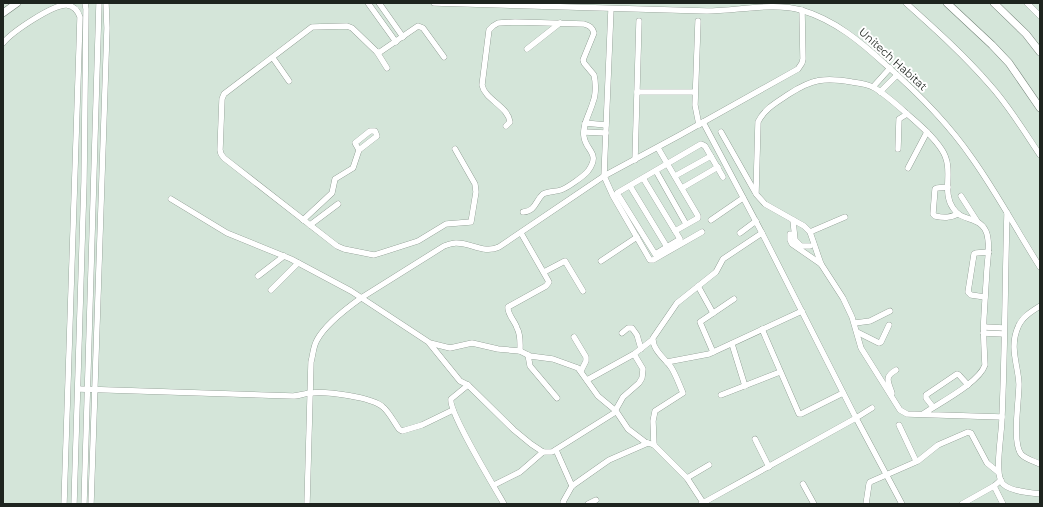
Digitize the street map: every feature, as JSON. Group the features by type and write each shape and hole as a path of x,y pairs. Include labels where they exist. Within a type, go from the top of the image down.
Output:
{"main road":[{"path":"3,13 17,3"},
{"path":"947,3 1009,63 1040,108"},
{"path":"994,3 1026,34 1040,52"}],"street":[{"path":"74,504 85,148 85,3"},
{"path":"84,504 99,3"},
{"path":"91,504 107,28 106,3"},
{"path":"368,3 396,42"},
{"path":"379,3 403,37"},
{"name":"Unitech Habitat","path":"434,3 623,10 727,11 781,6 802,10 842,29 864,44 919,95 948,126 972,157 1040,266"},
{"path":"621,3 623,10"},
{"path":"906,3 951,44 989,84 1005,103 1040,155"},
{"path":"1027,3 1040,16"},
{"path":"3,43 21,27 39,16 66,5 75,9 80,17 64,504"},
{"path":"611,9 604,176 637,237 652,260 702,232"},
{"path":"307,504 311,362 317,340 326,328 360,298 444,246 456,243 492,250 521,233 604,176 658,148 798,69 804,59 802,10"},
{"path":"635,160 639,21"},
{"path":"698,21 695,105 701,124 756,221 843,393 902,504"},
{"path":"506,126 510,122 508,115 482,89 489,30 498,23 516,22 584,24 593,29 594,33 583,60 594,75 594,99 585,123 584,132 584,137 593,157 588,171 563,189 543,194 532,209 523,212"},
{"path":"527,49 560,23"},
{"path":"387,68 378,52 352,28 347,26 316,26 308,29 273,58 224,94 222,99 221,154 224,158 337,246 370,256 392,250 418,240 446,224 471,222 476,192 475,184 455,149"},
{"path":"378,52 420,26 444,57"},
{"path":"98,53 107,28"},
{"path":"79,46 86,45"},
{"path":"273,58 289,81"},
{"path":"873,87 890,68"},
{"path":"880,92 898,75"},
{"path":"756,194 758,122 764,111 802,86 825,79 850,82 873,87 927,132 943,150 948,160 949,202 958,214 977,221"},
{"path":"637,92 695,92"},
{"path":"898,149 899,119 907,114"},
{"path":"585,123 606,125"},
{"path":"584,132 606,133"},
{"path":"721,132 756,194 765,204 804,226 810,232 821,264 843,298 855,323 863,352 900,410 904,412 923,414 1002,417"},
{"path":"908,168 927,132"},
{"path":"643,178 680,240 656,254 654,254 618,193 643,178 668,164 701,144 705,146 723,177"},
{"path":"76,148 85,148"},
{"path":"658,148 698,216 698,218 675,231"},
{"path":"303,220 332,193 335,179 353,168 359,150"},
{"path":"675,176 711,156"},
{"path":"682,188 718,168"},
{"path":"656,171 686,224"},
{"path":"630,186 667,247"},
{"path":"948,187 935,189 933,214 935,216 946,218 951,218 958,214"},
{"path":"923,414 968,385 978,377 985,365 984,330 988,236 985,228 977,221 961,196"},
{"path":"711,220 743,198"},
{"path":"171,199 227,234 284,256 351,292 430,343 450,348 472,343 498,349 520,351 528,355 553,359 581,371 598,396 616,411 628,429 651,444 687,478 703,504 872,408"},
{"path":"310,225 338,204"},
{"path":"1007,213 1002,417 998,472 1003,484 1012,489 1040,494"},
{"path":"810,232 845,217"},
{"path":"793,220 795,240 801,246 810,246"},
{"path":"740,233 756,221"},
{"path":"520,351 520,339 517,328 507,309 509,306 546,286 549,282 521,233"},
{"path":"587,380 634,354 652,340 677,304 716,272 721,261 762,233"},
{"path":"790,234 792,244 821,264"},
{"path":"601,261 637,237"},
{"path":"985,297 971,295 968,292 974,254 988,252"},
{"path":"258,276 284,256"},
{"path":"544,272 565,261 583,291"},
{"path":"271,290 298,263"},
{"path":"698,286 713,313"},
{"path":"713,352 700,322 734,299"},
{"path":"1040,306 1024,317 1020,322 1017,328 1014,352 1019,382 1016,434 1019,450 1021,454 1040,464"},
{"path":"667,362 713,352 802,311"},
{"path":"855,323 870,321 890,311"},
{"path":"857,332 881,342 889,326"},
{"path":"622,333 628,328 632,328 637,335 641,348"},
{"path":"762,329 799,414 843,393"},
{"path":"984,330 1004,331"},
{"path":"574,337 586,357 586,361 581,371"},
{"path":"651,444 652,420 655,411 683,393 672,369 652,340"},
{"path":"430,343 458,380 468,385 514,430 543,452 550,453 616,411 625,396 640,382 642,378 642,369 634,354"},
{"path":"732,344 745,386"},
{"path":"528,355 530,366 557,398"},
{"path":"894,401 887,379 889,374 896,370"},
{"path":"721,395 780,372"},
{"path":"933,407 926,398 926,395 957,374 960,375 968,385"},
{"path":"468,385 451,400 453,410 504,504"},
{"path":"78,389 293,396 310,392 329,394 369,400 383,407 399,429 402,430 422,425 453,410"},
{"path":"899,425 916,461"},
{"path":"866,504 869,483 916,461 938,445 970,432 989,465 998,472"},
{"path":"756,439 769,467"},
{"path":"564,504 563,502 572,486 609,460 651,444"},
{"path":"556,450 572,486"},
{"path":"494,485 520,472 543,452"},
{"path":"687,478 710,465"},
{"path":"962,504 994,486 1001,480"},
{"path":"803,484 814,504"},
{"path":"994,486 1003,504"},
{"path":"588,504 596,500"}]}
